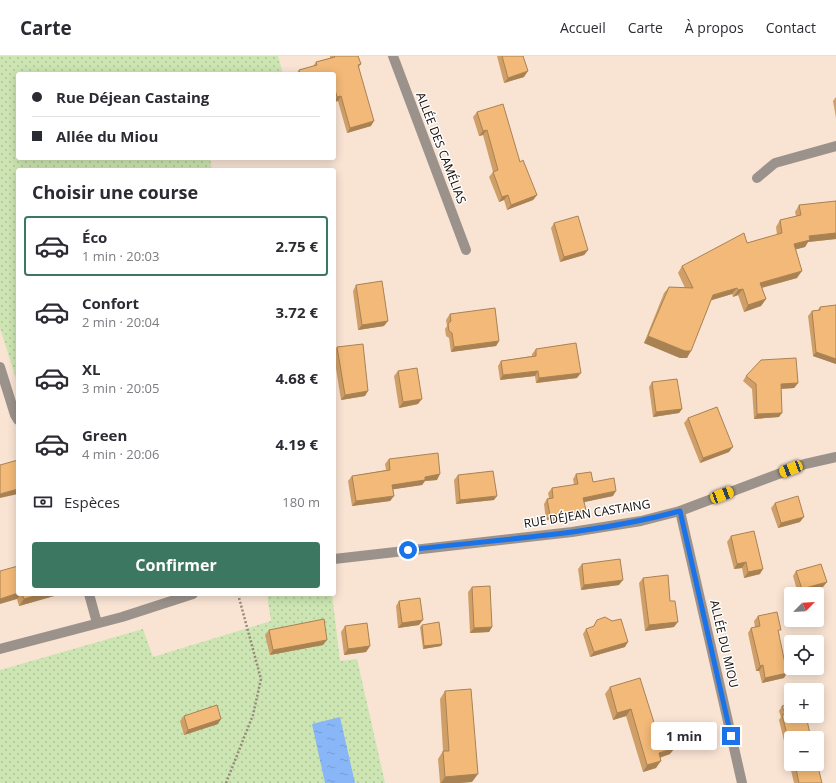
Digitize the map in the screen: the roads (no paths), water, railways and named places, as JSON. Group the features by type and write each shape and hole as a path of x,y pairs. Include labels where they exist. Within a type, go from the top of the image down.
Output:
{"street":[{"name":"ALLÉE DES CAMÉLIAS","path":"393,56 466,250"},
{"path":"757,178 775,163 836,146"},
{"path":"0,367 16,417"},
{"name":"RUE DÉJEAN CASTAING","path":"336,559 572,532 641,521 680,511 805,464 836,457"},
{"name":"ALLÉE DU MIOU","path":"680,511 742,783"},
{"path":"90,596 97,623"},
{"path":"0,649 97,623 186,596"}],"water":[{"path":"340,717 355,783 325,783 312,724"}]}
